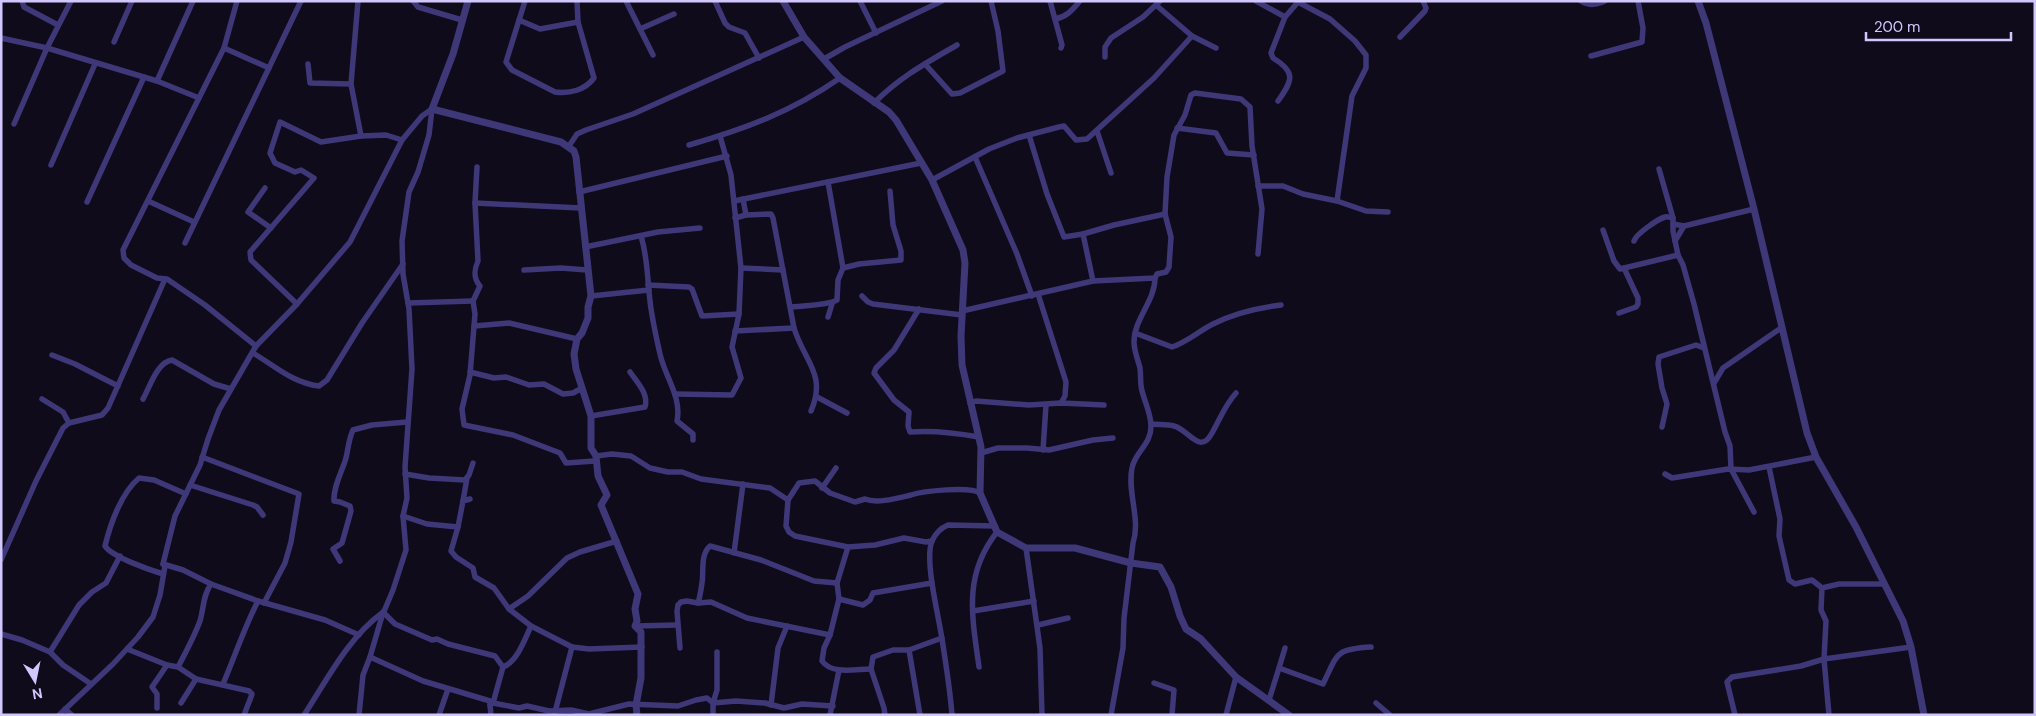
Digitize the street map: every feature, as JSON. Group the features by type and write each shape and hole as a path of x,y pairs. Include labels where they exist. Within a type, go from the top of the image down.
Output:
{"street":[{"path":"22,1 24,7 58,25"},
{"path":"14,124 47,48 71,1"},
{"path":"114,42 132,1"},
{"path":"157,81 193,1"},
{"path":"237,1 224,48 148,201 125,242 123,250 124,258 131,265 157,278 165,279 205,305 256,346"},
{"path":"185,243 301,1"},
{"path":"358,1 351,84 361,136"},
{"path":"413,1 418,7 462,20"},
{"path":"359,715 363,675 406,550 403,516 407,498 407,422 412,369 402,241 409,192 425,149 432,109 453,54 468,1"},
{"path":"525,1 506,62 512,70 555,92 562,93 588,86 594,78 578,22 577,1"},
{"path":"626,1 653,55"},
{"path":"715,1 729,27 745,33 758,58"},
{"path":"860,1 876,33"},
{"path":"824,59 845,47 942,1"},
{"path":"925,64 952,94 960,93 1002,71 998,31 991,1"},
{"path":"1050,1 1062,45 1061,48"},
{"path":"1055,19 1063,18 1080,1"},
{"path":"1256,1 1285,17"},
{"path":"1400,37 1426,8 1424,1"},
{"path":"1581,1 1595,5 1605,1"},
{"path":"1591,56 1642,42 1644,28 1638,1"},
{"path":"1698,1 1706,23 1754,209 1807,433 1816,457 1856,527 1903,621 1924,715"},
{"path":"786,2 804,37 840,78 889,112 896,120 932,180 965,256 962,365 980,438 982,453 979,478 980,493 996,529"},
{"path":"1278,101 1290,77 1290,71 1285,65 1273,58 1271,53 1285,17 1299,2 1330,19 1355,41 1366,54 1366,68 1352,96 1336,201"},
{"path":"1105,57 1104,47 1111,38 1143,17 1158,3 1192,36 1216,48"},
{"path":"640,29 674,14"},
{"path":"519,20 540,29 578,22"},
{"path":"932,180 990,149 1029,135 1064,126 1072,138 1076,140 1087,139 1154,78 1168,60 1192,36"},
{"path":"569,146 578,134 586,130 634,114 804,37"},
{"path":"1,38 47,48 95,64 144,77 199,98"},
{"path":"874,103 890,87 910,72 957,45"},
{"path":"224,48 268,68"},
{"path":"51,165 95,64"},
{"path":"308,64 310,83 351,84"},
{"path":"87,202 144,77"},
{"path":"688,145 768,119 819,93 840,78"},
{"path":"1111,715 1123,648 1130,562 1137,533 1132,499 1132,468 1149,438 1151,424 1141,386 1140,369 1134,343 1135,333 1155,288 1157,274 1166,272 1169,268 1171,237 1165,214 1167,177 1174,136 1185,115 1192,93 1241,99 1250,107 1262,214 1258,254"},
{"path":"59,715 113,664 153,618 160,595 165,566 163,564 175,516 200,465 219,410 256,346 297,304 350,242 402,140 422,116 432,109"},
{"path":"432,109 569,146 574,150 591,296 588,318 582,332 576,339 574,354 576,369 591,416 591,448 596,459 598,476 607,495 601,505 638,594 635,609 637,621 635,626"},
{"path":"297,304 250,256 250,252 314,178 301,170 295,172 275,164 270,153 280,122 321,142 361,136 386,136 402,140"},
{"path":"1177,128 1216,133 1227,153 1254,155"},
{"path":"1098,130 1111,173"},
{"path":"1029,135 1061,235 1070,237 1114,224 1165,214"},
{"path":"675,394 732,395 741,378 732,346 739,314 741,268 727,156 720,136"},
{"path":"580,192 727,156"},
{"path":"975,157 1035,295 1066,382 1065,396 1061,403"},
{"path":"734,201 921,162"},
{"path":"477,167 475,203 478,261 474,269 475,280 480,286 473,301 475,314 470,372 462,409 464,425 513,435 560,453 566,463 596,459 612,454 631,456 650,468 668,472 682,472 701,479 770,488 788,500"},
{"path":"1659,169 1673,221 1678,255 1689,286 1730,446 1731,469 1754,512"},
{"path":"828,182 843,268 838,280 837,300 832,304 828,316"},
{"path":"1258,186 1282,186 1302,194 1336,201 1366,211 1388,212"},
{"path":"265,188 248,212 271,228"},
{"path":"843,268 859,264 896,262 901,260 901,251 893,225 890,191"},
{"path":"743,199 746,215"},
{"path":"148,201 194,222"},
{"path":"475,203 581,208"},
{"path":"1634,241 1638,233 1665,217 1684,226 1754,209"},
{"path":"735,218 746,215 771,214 794,328 815,372 817,397 811,411"},
{"path":"1675,242 1684,226"},
{"path":"585,247 658,232 700,228"},
{"path":"1603,230 1618,268 1678,255"},
{"path":"1083,234 1092,281"},
{"path":"641,236 648,262 655,335 664,368 679,408 678,421 693,434 693,440"},
{"path":"253,353 289,377 306,384 319,386 327,380 362,323 403,264"},
{"path":"524,270 561,268 587,270"},
{"path":"741,268 783,270"},
{"path":"1619,313 1636,307 1639,302 1624,268"},
{"path":"862,296 873,304 962,313 1092,281 1155,278"},
{"path":"1,559 36,481 63,428 69,423 102,415 118,386 165,279"},
{"path":"591,296 649,288 689,287 692,289 702,316 739,314"},
{"path":"408,303 473,301"},
{"path":"791,307 832,304"},
{"path":"1135,333 1172,346 1189,339 1212,324 1257,308 1281,304"},
{"path":"918,309 894,350 874,372 894,400 909,412 908,426 910,432 942,433 953,431 980,438"},
{"path":"474,326 509,323 576,339"},
{"path":"735,331 794,328"},
{"path":"1714,383 1723,368 1781,328"},
{"path":"1696,345 1701,337"},
{"path":"1662,427 1667,404 1662,388 1658,359 1662,355 1696,345 1704,348"},
{"path":"52,355 75,364 118,386"},
{"path":"144,399 159,369 167,361 172,360 214,384 231,389"},
{"path":"1711,367 1723,368"},
{"path":"470,372 494,378 506,378 529,385 544,384 564,394 573,393 582,388"},
{"path":"591,416 645,407 647,403 644,392 630,372"},
{"path":"1151,424 1174,426 1197,442 1204,443 1209,440 1220,421 1226,403 1236,393"},
{"path":"817,397 847,413"},
{"path":"42,400 63,412 69,423"},
{"path":"970,403 976,400 1046,405 1061,403 1104,405"},
{"path":"1043,450 1046,405"},
{"path":"340,561 333,549 342,544 351,511 350,506 334,501 334,493 352,430 372,425 407,422"},
{"path":"982,453 998,448 1053,450 1093,440 1113,438"},
{"path":"202,457 299,494 291,542 285,562 245,626 239,648 224,684"},
{"path":"1665,474 1672,478 1731,469 1750,470 1816,457"},
{"path":"473,463 467,478 458,527 451,550 456,557 473,568 475,578 494,588 510,609 531,626 572,647 589,649 642,647"},
{"path":"1769,467 1787,579 1795,584 1812,580 1822,588"},
{"path":"822,488 836,468"},
{"path":"406,474 460,480 467,478"},
{"path":"163,574 108,551 105,546 114,516 134,482 139,478 154,480 186,494"},
{"path":"932,541 926,542 904,538 874,545 848,547 795,536 789,532 786,526 788,500 799,483 815,481 830,493 855,502 865,499 872,502 904,497 911,494 962,488 980,493"},
{"path":"734,553 743,484"},
{"path":"190,486 253,504 263,515"},
{"path":"463,501 470,499"},
{"path":"403,516 426,524 458,527"},
{"path":"952,715 950,684 930,562 932,541 942,528 948,525 996,529 1026,548 1075,548 1130,562 1160,567 1171,587 1186,629 1200,639 1236,677 1269,700 1285,714"},
{"path":"978,667 971,594 974,579 996,529"},
{"path":"510,609 528,596 567,558 617,541"},
{"path":"698,603 706,549 710,546 761,560 814,581 837,583"},
{"path":"848,547 837,583 839,599 830,635 824,648 822,661 825,666 840,670 871,669"},
{"path":"1026,548 1038,625 1042,715"},
{"path":"50,652 79,605 92,592 106,583 120,556"},
{"path":"163,564 183,570 211,584 261,602 325,620 359,635"},
{"path":"839,599 863,605 870,600 873,592 932,583"},
{"path":"178,667 194,636 202,612 206,591 211,584"},
{"path":"1822,588 1839,584 1884,584"},
{"path":"1822,588 1821,610 1826,621 1824,659 1829,715"},
{"path":"680,648 677,625 678,605 681,602 687,601 698,603 711,602 747,618 830,635"},
{"path":"973,611 1034,601"},
{"path":"304,715 368,623 383,613"},
{"path":"383,613 395,624 432,640 437,639 448,644 495,656 503,668"},
{"path":"1038,625 1068,618"},
{"path":"635,626 677,625"},
{"path":"491,715 491,704 503,668 515,657 531,626"},
{"path":"635,626 641,632 642,647 641,678 636,706 637,715"},
{"path":"771,705 778,648 787,626"},
{"path":"1,634 22,640 50,652 63,665 91,684"},
{"path":"885,715 871,669 873,657 893,650 909,650 942,638"},
{"path":"555,712 572,647"},
{"path":"1279,668 1323,684 1337,655 1348,648 1371,647"},
{"path":"1735,715 1727,682 1732,677 1801,666 1824,659 1910,647"},
{"path":"1269,700 1285,648"},
{"path":"126,649 166,665 178,667 196,679 224,684 251,692 244,715"},
{"path":"909,650 920,715"},
{"path":"712,715 716,690 717,652"},
{"path":"370,657 423,681 490,701 491,704 519,708 527,706 555,712 571,710 588,714 615,707 678,706 707,698 713,703 736,701 784,708 802,704 833,706"},
{"path":"157,708 157,694 152,687 166,665"},
{"path":"830,715 840,670"},
{"path":"1226,715 1236,677"},
{"path":"181,703 196,679"},
{"path":"1154,683 1174,690 1172,715"},
{"path":"440,715 448,689"},
{"path":"1376,703 1390,715"},
{"path":"65,709 72,715"}]}
